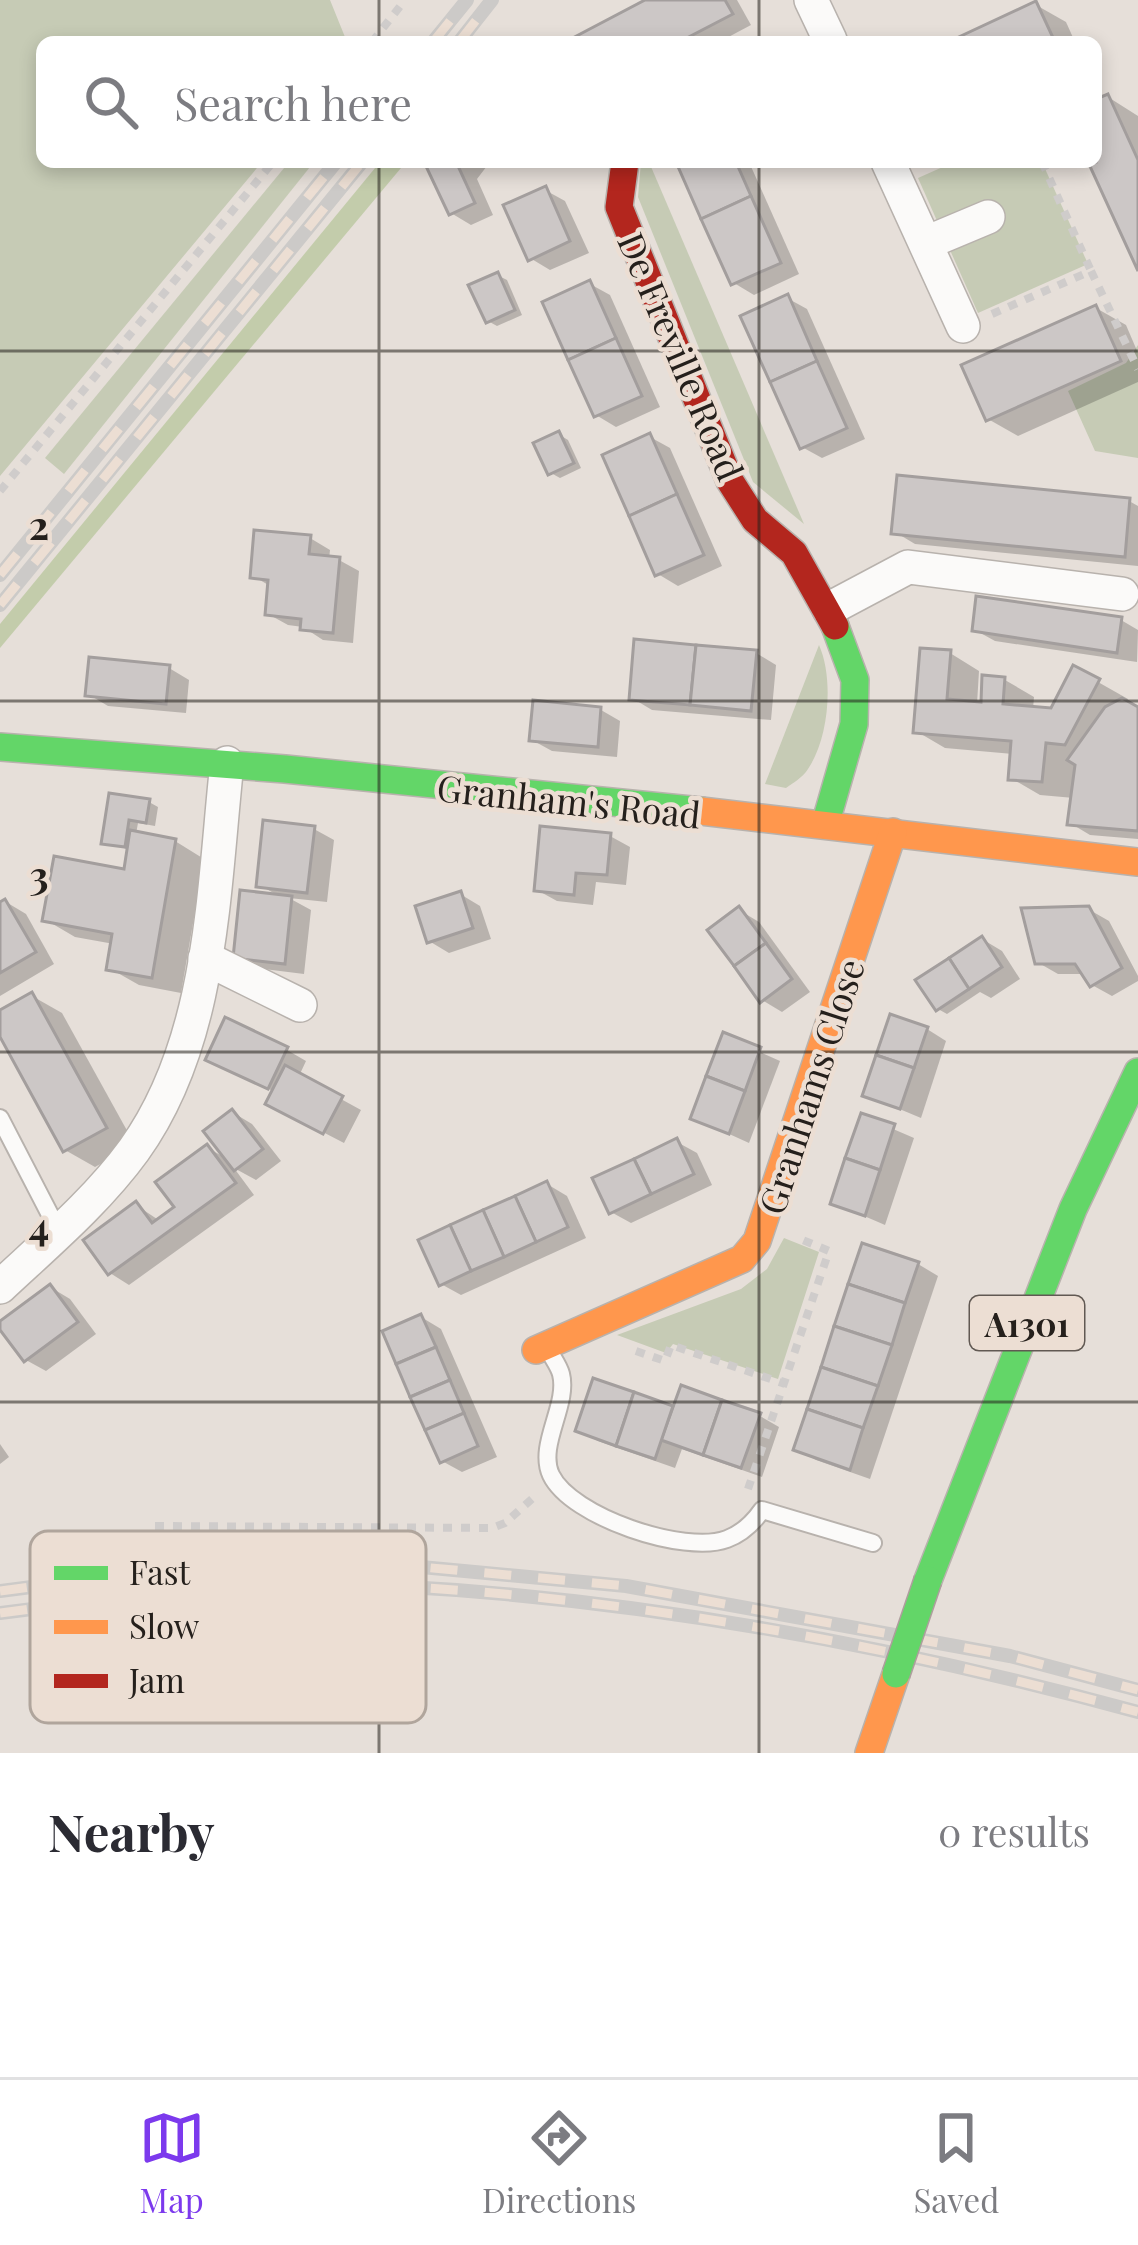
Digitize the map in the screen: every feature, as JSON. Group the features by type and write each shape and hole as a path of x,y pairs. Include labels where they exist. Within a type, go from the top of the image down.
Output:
{"street":[{"path":"811,0 827,36"},
{"name":"De Freville Road","path":"624,168 619,207 730,481 755,520 794,553 829,609 855,680 854,724 825,825"},
{"path":"891,168 963,326"},
{"path":"926,244 988,217"},
{"path":"829,609 908,567 1122,594"},
{"name":"Granham's Road","path":"0,747 227,763 1138,862"},
{"path":"0,1287 59,1232 135,1149 161,1102 187,1040 205,958 227,763"},
{"name":"Granhams Close","path":"542,1348 742,1258 765,1224 893,832"},
{"path":"205,958 300,1005"},
{"name":"A1301","path":"869,1753 928,1580 1065,1229 1138,1072"}],"lane":[{"path":"0,1118 59,1232"},
{"path":"542,1348 562,1377 547,1464 553,1480 579,1506 681,1544 726,1540 750,1526 762,1510 873,1543"}],"path":[{"path":"377,36 405,0"},
{"path":"0,491 268,168"},
{"path":"1045,168 1138,369"},
{"path":"963,326 1090,271"},
{"path":"762,1510 748,1490 829,1251 765,1224"},
{"path":"589,1328 596,1337 665,1360 671,1346 785,1384"},
{"path":"154,1526 492,1528 505,1523 553,1480"}],"green space":[{"path":"0,0 330,0 345,36 36,36 36,168 257,168 0,476"},
{"path":"284,168 309,168 64,474 45,458"},
{"path":"375,168 401,168 0,648 0,624"},
{"path":"640,168 652,168 804,524 753,482 638,197"},
{"path":"940,168 1045,168 1088,264 978,313 918,178"},
{"path":"1138,345 1138,458 1095,451 1068,391 1126,363"},
{"path":"819,645 828,691 821,741 803,775 786,788 765,784"},
{"path":"784,1238 819,1252 778,1379 673,1344 666,1353 617,1335 741,1289 767,1269"}],"building":[{"path":"645,0 725,0 733,14 691,36 576,36"},
{"path":"1036,1 1052,36 961,36"},
{"path":"1108,94 1138,160 1138,271 1091,168 1102,168 1102,96"},
{"path":"427,168 459,168 475,203 449,215"},
{"path":"679,168 739,168 751,196 701,219"},
{"path":"546,186 570,241 528,261 503,205"},
{"path":"751,196 781,263 731,285 701,219"},
{"path":"498,272 515,310 486,323 468,285"},
{"path":"590,280 616,338 568,360 542,302"},
{"path":"788,294 817,361 770,382 740,316"},
{"path":"1096,305 1121,361 986,421 961,365"},
{"path":"616,338 642,396 594,417 568,360"},
{"path":"817,361 847,428 800,449 770,382"},
{"path":"559,431 574,463 548,475 533,443"},
{"path":"650,433 677,494 629,516 602,455"},
{"path":"897,475 1130,498 1125,557 891,534"},
{"path":"677,494 704,555 655,576 629,516"},
{"path":"254,530 311,535 309,554 340,557 333,633 300,630 301,619 265,615 268,580 250,578"},
{"path":"976,596 1122,617 1117,653 972,631"},
{"path":"634,639 696,645 690,705 629,700"},
{"path":"696,645 757,650 751,711 690,705"},
{"path":"920,648 951,650 947,699 981,702 982,675 1005,677 1003,704 1051,708 1073,665 1100,679 1065,745 1046,743 1042,782 1008,780 1011,741 913,733"},
{"path":"89,657 170,665 166,704 85,696"},
{"path":"1122,698 1138,707 1138,831 1067,825 1075,765 1067,760 1105,707"},
{"path":"533,700 601,707 598,747 529,741"},
{"path":"109,793 150,799 146,823 129,820 125,847 101,844"},
{"path":"263,820 315,826 307,893 256,887"},
{"path":"540,826 611,833 607,875 576,873 574,895 534,891"},
{"path":"130,830 176,839 152,978 106,970 112,934 42,921 54,856 124,869"},
{"path":"240,890 292,896 285,964 233,958"},
{"path":"461,891 473,928 427,943 415,906"},
{"path":"5,899 36,952 0,973 0,902"},
{"path":"739,906 766,943 734,966 707,930"},
{"path":"1089,906 1122,968 1090,987 1075,964 1035,964 1021,908"},
{"path":"982,936 1002,967 969,989 949,958"},
{"path":"766,943 792,979 760,1003 734,966"},
{"path":"949,958 969,989 936,1011 915,980"},
{"path":"32,992 107,1128 63,1152 0,1037 0,1010"},
{"path":"890,1014 928,1027 914,1068 876,1055"},
{"path":"225,1017 288,1047 268,1089 205,1060"},
{"path":"723,1032 761,1047 745,1091 706,1076"},
{"path":"876,1055 914,1068 900,1109 862,1096"},
{"path":"285,1065 343,1096 323,1134 265,1104"},
{"path":"706,1076 745,1091 729,1134 690,1119"},
{"path":"232,1109 263,1149 234,1171 203,1131"},
{"path":"861,1113 895,1124 880,1170 845,1158"},
{"path":"677,1138 694,1174 651,1194 634,1159"},
{"path":"207,1144 236,1183 108,1275 83,1240 136,1201 152,1223 174,1207 155,1182"},
{"path":"845,1158 880,1170 865,1216 830,1204"},
{"path":"634,1159 651,1194 609,1214 592,1178"},
{"path":"547,1181 568,1227 536,1242 515,1196"},
{"path":"515,1196 536,1242 504,1257 483,1210"},
{"path":"483,1210 504,1257 471,1271 450,1225"},
{"path":"450,1225 471,1271 439,1286 418,1240"},
{"path":"862,1243 919,1262 905,1303 848,1284"},
{"path":"50,1284 78,1322 24,1362 0,1330 0,1321"},
{"path":"848,1284 905,1303 892,1345 834,1326"},
{"path":"421,1314 436,1347 396,1364 382,1331"},
{"path":"834,1326 892,1345 878,1386 821,1367"},
{"path":"436,1347 450,1380 410,1397 396,1364"},
{"path":"821,1367 878,1386 863,1428 807,1409"},
{"path":"593,1378 634,1392 616,1446 575,1431"},
{"path":"450,1380 464,1413 425,1430 410,1397"},
{"path":"681,1385 722,1400 703,1455 661,1440"},
{"path":"634,1392 673,1406 655,1459 616,1446"},
{"path":"722,1400 761,1413 741,1468 703,1455"},
{"path":"807,1409 863,1428 850,1470 793,1450"},
{"path":"464,1413 478,1446 440,1463 425,1430"}],"railway":[{"path":"438,36 467,0"},
{"path":"464,36 492,0"},
{"path":"0,575 331,168"},
{"path":"0,605 357,168"},
{"path":"426,1567 626,1586 1010,1656 1138,1690"},
{"path":"0,1591 30,1587"},
{"path":"426,1588 580,1602 768,1629 954,1666 1138,1712"},
{"path":"0,1613 30,1609"}],"traffic: fast":[{"path":"825,825 854,724 855,680 835,626"},
{"path":"0,747 285,769 701,811"},
{"path":"928,1580 1073,1209 1138,1072"},
{"path":"896,1674 928,1580"}],"traffic: slow":[{"path":"701,811 1138,862"},
{"path":"536,1350 742,1259 757,1241 893,832"},
{"path":"869,1753 896,1674"}],"traffic: jam":[{"path":"624,168 619,207 730,481 755,520 794,553 835,626"}]}
